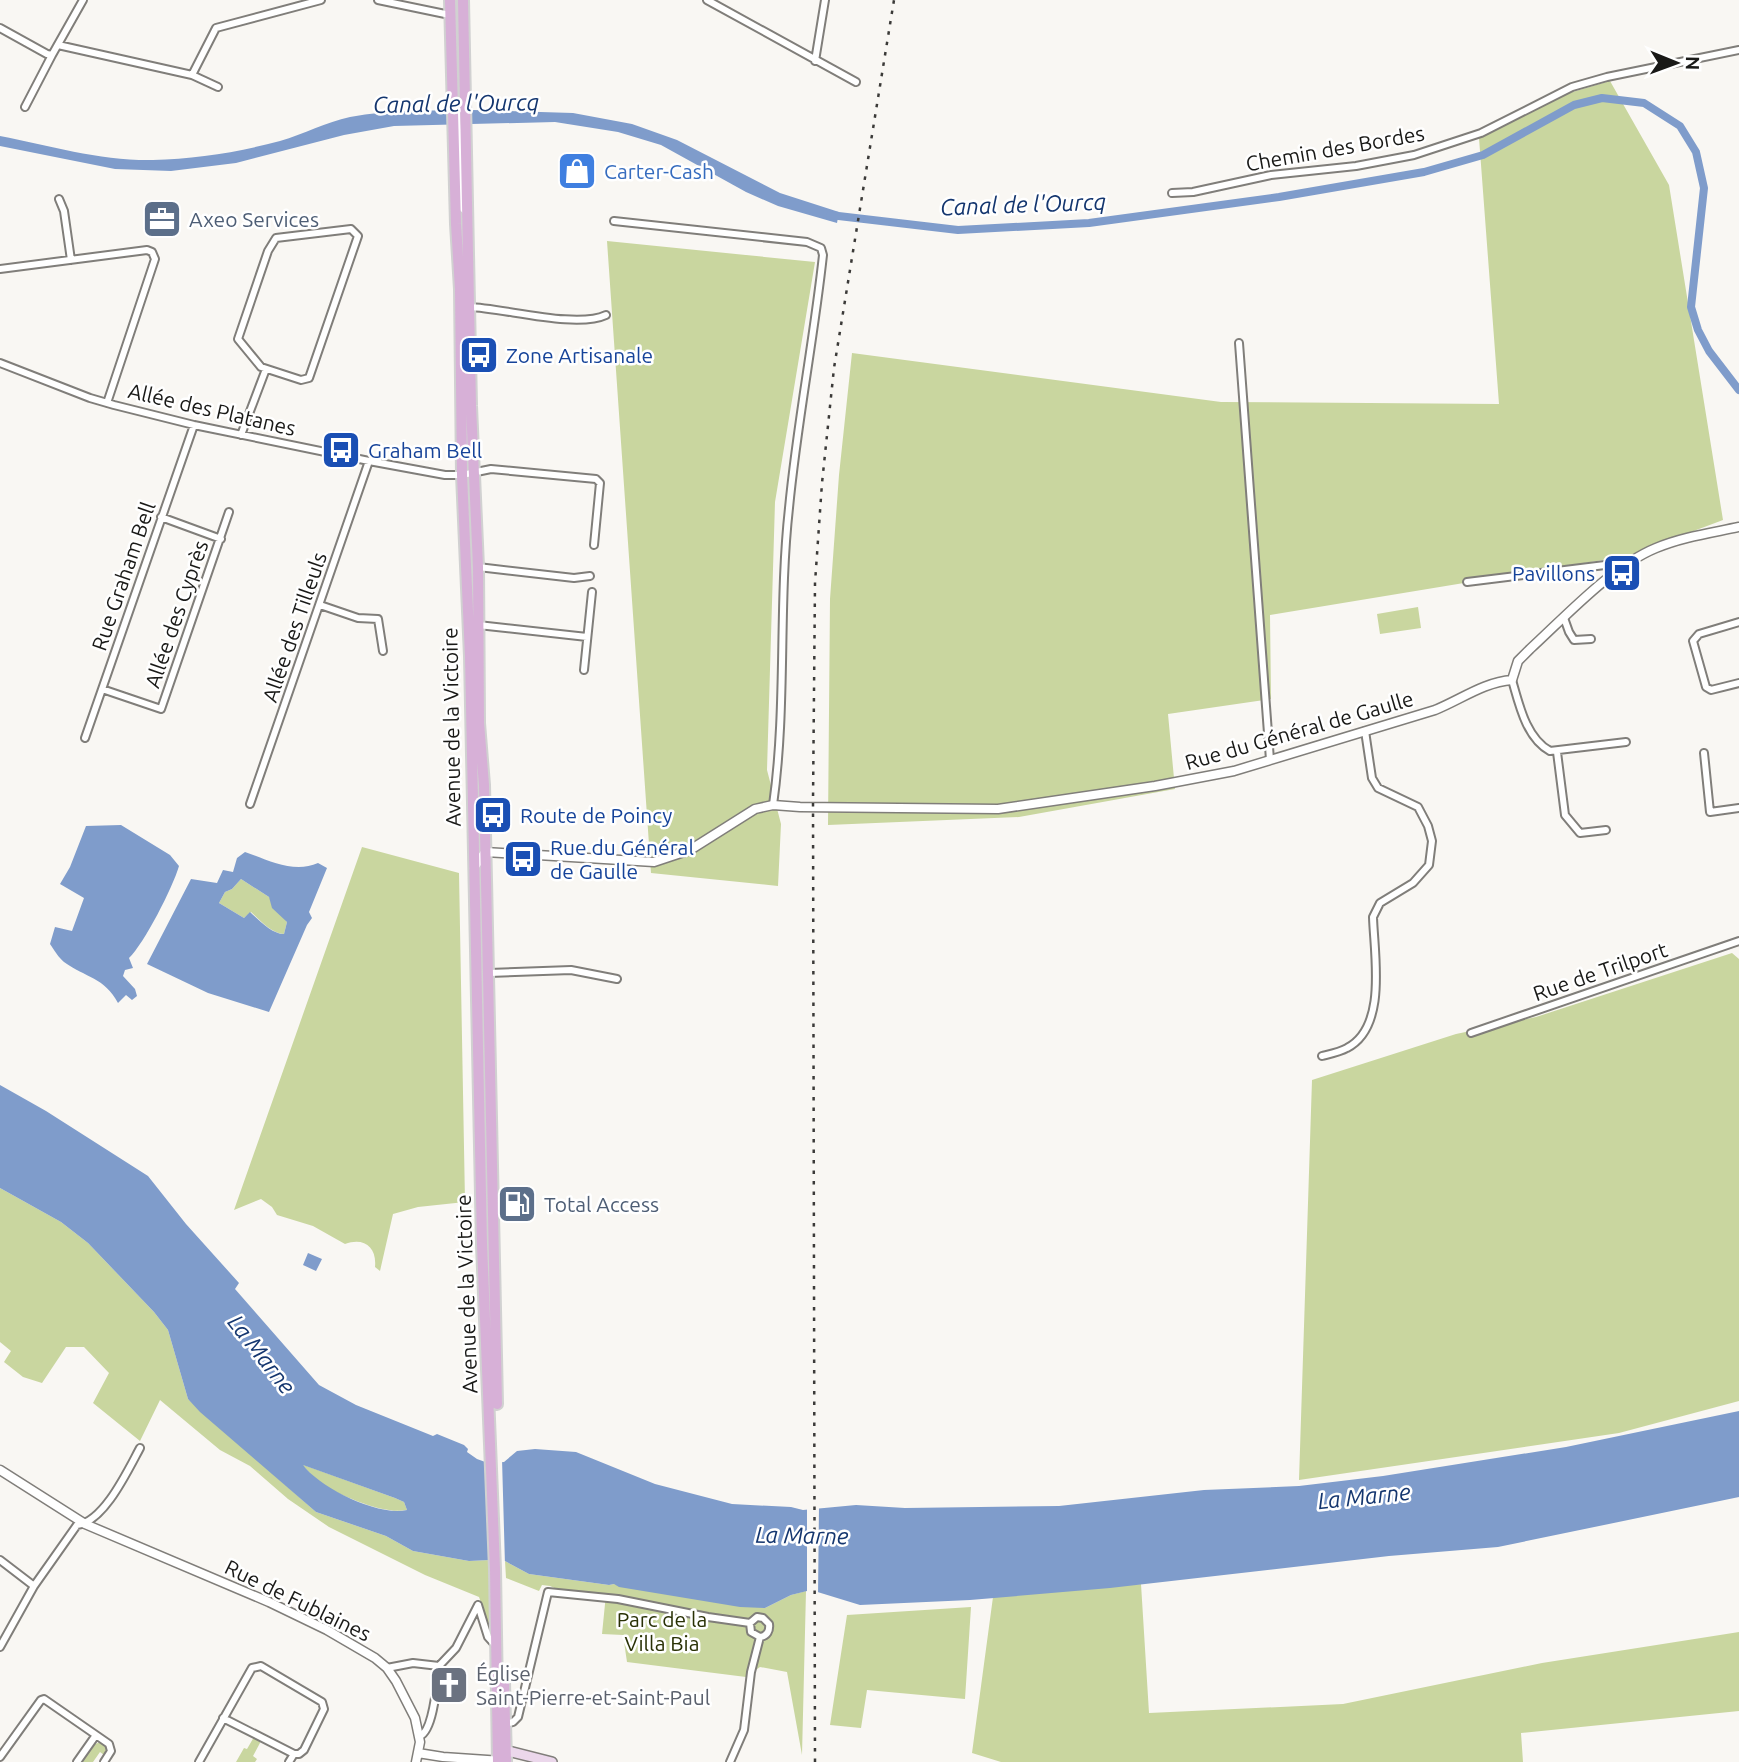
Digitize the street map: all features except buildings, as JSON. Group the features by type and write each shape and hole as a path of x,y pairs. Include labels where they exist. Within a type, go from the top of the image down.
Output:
{"main road":[{"name":"Avenue de la Victoire","path":"450,0 452,93 459,108"},
{"name":"Avenue de la Victoire","path":"463,0 459,108 462,475 468,591 482,1244 495,1454"},
{"name":"Avenue de la Victoire","path":"460,131 469,215 471,406 476,472 489,973 495,1454"},
{"path":"495,1454 505,1724 502,1757"},
{"path":"498,1569 497,1647 502,1757"},
{"path":"502,1757 552,1762"}],"street":[{"path":"24,107 83,0"},
{"path":"192,75 213,32 221,26 321,0"},
{"path":"378,0 450,15"},
{"path":"707,0 856,82"},
{"path":"815,61 825,0"},
{"path":"0,27 52,55"},
{"path":"58,45 192,75 218,87"},
{"path":"802,54 819,48"},
{"name":"Chemin des Bordes","path":"1172,193 1193,192 1271,175 1356,166 1414,155 1481,133 1572,87 1607,77 1739,50"},
{"path":"59,199 64,211 71,260"},
{"path":"471,785 476,798 477,845 485,852 654,862 690,850 755,809 773,805 780,761 783,609 789,509 823,255 821,248 807,242 614,221"},
{"path":"351,229 358,236 309,378 301,380 265,369 238,339 268,251 276,237 351,229"},
{"path":"0,269 147,250 152,253 155,259 107,403"},
{"path":"469,307 543,318 597,319 606,315"},
{"path":"1239,343 1270,760"},
{"name":"Allée des Platanes","path":"0,363 107,403 194,425 369,461 445,475 462,475 491,469 596,479 600,484 594,545"},
{"path":"241,435 265,369"},
{"name":"Rue Graham Bell","path":"85,738 194,425"},
{"name":"Allée des Tilleuls","path":"250,804 369,461"},
{"path":"462,475 471,484 472,523 477,537"},
{"name":"Allée des Cyprès","path":"102,689 161,709 229,512"},
{"path":"161,517 221,539"},
{"path":"1626,742 1557,752 1542,747 1520,711 1512,680 1518,661 1621,569 1653,549 1684,538 1739,527"},
{"path":"1468,582 1605,565 1621,569"},
{"path":"478,567 575,578 590,576"},
{"path":"584,670 592,592"},
{"path":"320,605 358,618 378,619 383,651"},
{"path":"1564,618 1574,640 1591,639"},
{"path":"1739,622 1699,634 1693,641 1706,687 1711,690 1739,683"},
{"path":"478,625 587,637"},
{"name":"Rue du Général de Gaulle","path":"773,805 998,809 1165,785 1234,771 1435,710 1460,701 1483,687 1512,680"},
{"path":"1322,1056 1349,1047 1364,1033 1374,1011 1373,917 1380,903 1413,883 1429,865 1432,841 1428,826 1418,807 1378,788 1372,778 1365,731"},
{"path":"1557,752 1565,815 1580,833 1606,830"},
{"path":"1703,753 1710,811 1739,808"},
{"path":"473,870 485,852"},
{"name":"Rue de Trilport","path":"1471,1033 1739,941"},
{"path":"489,973 570,970 617,979"},
{"path":"0,1647 34,1586 77,1525 85,1524 109,1502 141,1448"},
{"name":"Rue de Fublaines","path":"0,1470 85,1524 217,1578 291,1612 360,1649 387,1668 402,1690 416,1720 419,1736 417,1757"},
{"path":"0,1560 34,1586"},
{"path":"505,1724 518,1717 548,1592 618,1599 750,1623 760,1617 768,1621 768,1633 760,1637 751,1672 744,1730 730,1762"},
{"path":"419,1736 426,1731 430,1717 439,1665 456,1648 478,1605 488,1637 497,1647"},
{"path":"750,1623 751,1632 760,1637"},
{"path":"387,1668 413,1663 439,1665"},
{"path":"199,1762 223,1717 253,1668 261,1666 324,1705 304,1751 299,1754 294,1754 223,1717"},
{"path":"0,1757 44,1699 111,1748 104,1762"},
{"path":"77,1762 96,1735"},
{"path":"289,1762 294,1754"},
{"path":"417,1757 502,1757"}],"green space":[{"path":"454,0 460,0 461,131"},
{"path":"1610,81 1669,185 1723,520 1627,556 1270,615 1271,699 1168,714 1175,789 1019,817 828,825 830,599 852,353 1221,402 1499,404 1479,138 1552,98"},
{"path":"607,241 815,262 775,502 767,770 781,824 778,886 651,873"},
{"path":"1418,607 1421,628 1380,634 1377,614"},
{"path":"362,847 459,873 465,1202 418,1207 393,1214 380,1271 375,1267 374,1254 368,1245 358,1242 345,1244 313,1226 277,1215 272,1207 261,1199 234,1210"},
{"path":"241,879 269,897 287,922 284,934 271,929 251,912 244,918 219,903 225,892"},
{"path":"480,919 485,966 487,1253"},
{"path":"1732,953 1739,959 1739,1401 1619,1433 1299,1480 1312,1080 1456,1034 1536,1017"},
{"path":"0,1188 61,1222 88,1243 168,1330 188,1399 316,1512 386,1536 413,1551 469,1561 490,1560 492,1634 479,1597 425,1575 329,1527 288,1499 250,1466 220,1450 160,1400 140,1441 93,1403 109,1373 84,1347 66,1347 42,1383 23,1377 4,1362 11,1351 0,1342"},
{"path":"301,1464 395,1498 404,1502 407,1510 387,1510 351,1499 321,1484"},
{"name":"Parc de la Villa Bia","path":"505,1561 529,1574 614,1584 765,1608 806,1591 802,1755 787,1672 760,1667 746,1677 627,1662 623,1635 602,1634 606,1594 563,1592 542,1585 539,1591 506,1578"},
{"path":"1141,1584 1149,1713 1343,1704 1542,1663 1739,1632 1739,1711 1521,1733 1523,1762 1001,1762 972,1753 993,1597"},
{"path":"971,1607 965,1699 867,1690 861,1728 830,1725 847,1615"},
{"path":"254,1737 261,1741 253,1756 257,1759 255,1762 236,1762 244,1748 247,1749"},
{"path":"100,1742 107,1748 104,1755 100,1752 93,1762 81,1762 93,1745"}],"water":[{"path":"473,110 573,113 632,124 677,140 780,193 839,212 837,223 778,206 746,192 661,145 618,132 555,122 394,126 344,135 236,163 171,171 115,169 0,146 0,136 115,158 185,158 264,145 341,119 365,114"},
{"path":"121,825 170,855 179,866 157,915 129,958 133,968 125,970 123,976 135,989 137,996 132,1000 126,995 118,1003 101,983 64,962 50,944 55,927 72,931 84,898 60,884 70,867 86,826"},
{"path":"245,852 290,866 318,863 327,868 309,912 312,918 269,1012 208,993 147,964 191,879 217,883 223,870 233,872 237,858","holes":["241,879 269,897 272,908 287,922 284,934 270,929 250,912 244,918 219,903 225,892"]},
{"name":"La Marne","path":"0,1085 148,1176 186,1224 239,1283 235,1289 319,1385 356,1405 433,1436 437,1434 464,1445 468,1449 467,1452 488,1463 504,1462 517,1451 535,1449 576,1452 655,1484 732,1504 803,1510 856,1505 905,1508 1059,1506 1204,1490 1299,1486 1383,1476 1566,1447 1739,1411 1739,1497 1498,1547 970,1600 860,1605 811,1590 791,1595 765,1608 740,1607 614,1584 529,1574 505,1561 469,1561 413,1551 386,1536 316,1512 188,1399 168,1330 88,1243 61,1222 0,1188","holes":["303,1465 404,1502 407,1510 395,1511 366,1505 335,1491"]},
{"path":"308,1253 322,1259 316,1271 303,1265"}],"pier":[{"path":"504,1457 505,1565 490,1563 488,1459"},
{"path":"807,1506 819,1506 818,1596 807,1595"}],"waterway":[{"name":"Canal de l'Ourcq","path":"830,215 958,230 1089,223 1279,197 1424,172 1483,155 1574,105 1602,98 1644,103 1680,126 1696,152 1704,188 1691,307 1698,330 1709,351 1739,390"}],"railway":[{"path":"815,1762 815,583 834,368 894,0"}],"place":[{"name":"Carter-Cash","path":"577,171"},
{"name":"Axeo Services","path":"162,219"},
{"name":"Zone Artisanale","path":"479,355"},
{"name":"Graham Bell","path":"341,450"},
{"name":"Pavillons","path":"1622,573"},
{"name":"Route de Poincy","path":"493,815"},
{"name":"Rue du Général de Gaulle","path":"523,859"},
{"name":"Total Access","path":"517,1204"},
{"name":"Église Saint-Pierre-et-Saint-Paul","path":"449,1685"}]}
